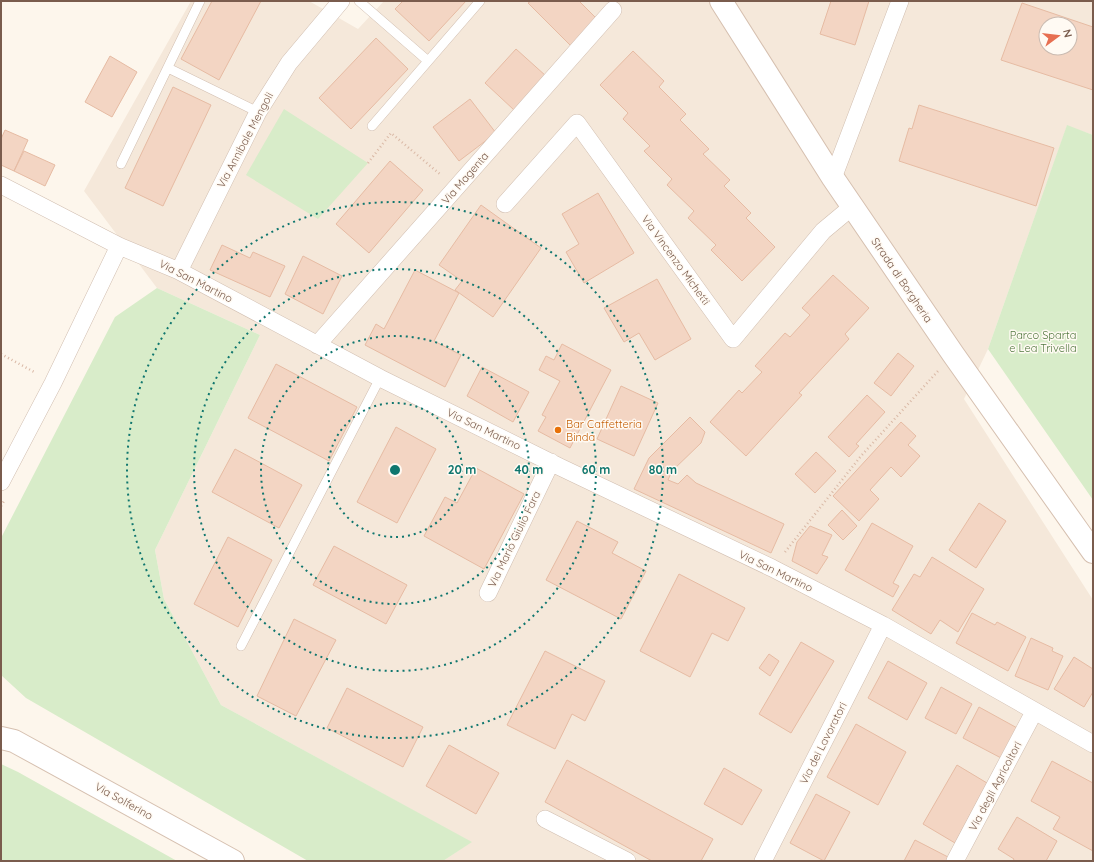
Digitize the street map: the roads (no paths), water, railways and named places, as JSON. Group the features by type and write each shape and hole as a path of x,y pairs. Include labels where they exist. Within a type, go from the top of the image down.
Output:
{"street":[{"name":"Via Annibale Mengoli","path":"179,271 258,112 289,63 342,1"},
{"name":"Strada di Borgheria","path":"721,1 833,178 953,354 1093,552"},
{"path":"833,178 900,1"},
{"name":"Via Magenta","path":"317,345 613,10"},
{"name":"Via Vincenzo Michetti","path":"506,204 577,123 733,339 823,232 853,206"},
{"name":"Via San Martino","path":"1,185 119,246 179,271 380,378 772,568 883,625 1034,712 1093,744"},
{"path":"1,482 53,383 119,246"},
{"name":"Via Mario Giulio Fara","path":"488,593 551,462"},
{"name":"Via dei Lavoratori","path":"763,861 883,625"},
{"name":"Via degli Agricoltori","path":"955,861 1034,712"},
{"name":"Via Solferino","path":"5,736 233,861"},
{"path":"545,819 627,861"}],"lane":[{"path":"121,164 200,1"},
{"path":"359,1 428,61"},
{"path":"372,126 480,1"},
{"path":"168,68 258,112"},
{"path":"241,646 380,378"}],"place":[{"name":"Bar Caffetteria Binda","path":"558,430"}],"park label":[{"name":"Parco Sparta e Lea Trivella","path":"1043,341"}]}
